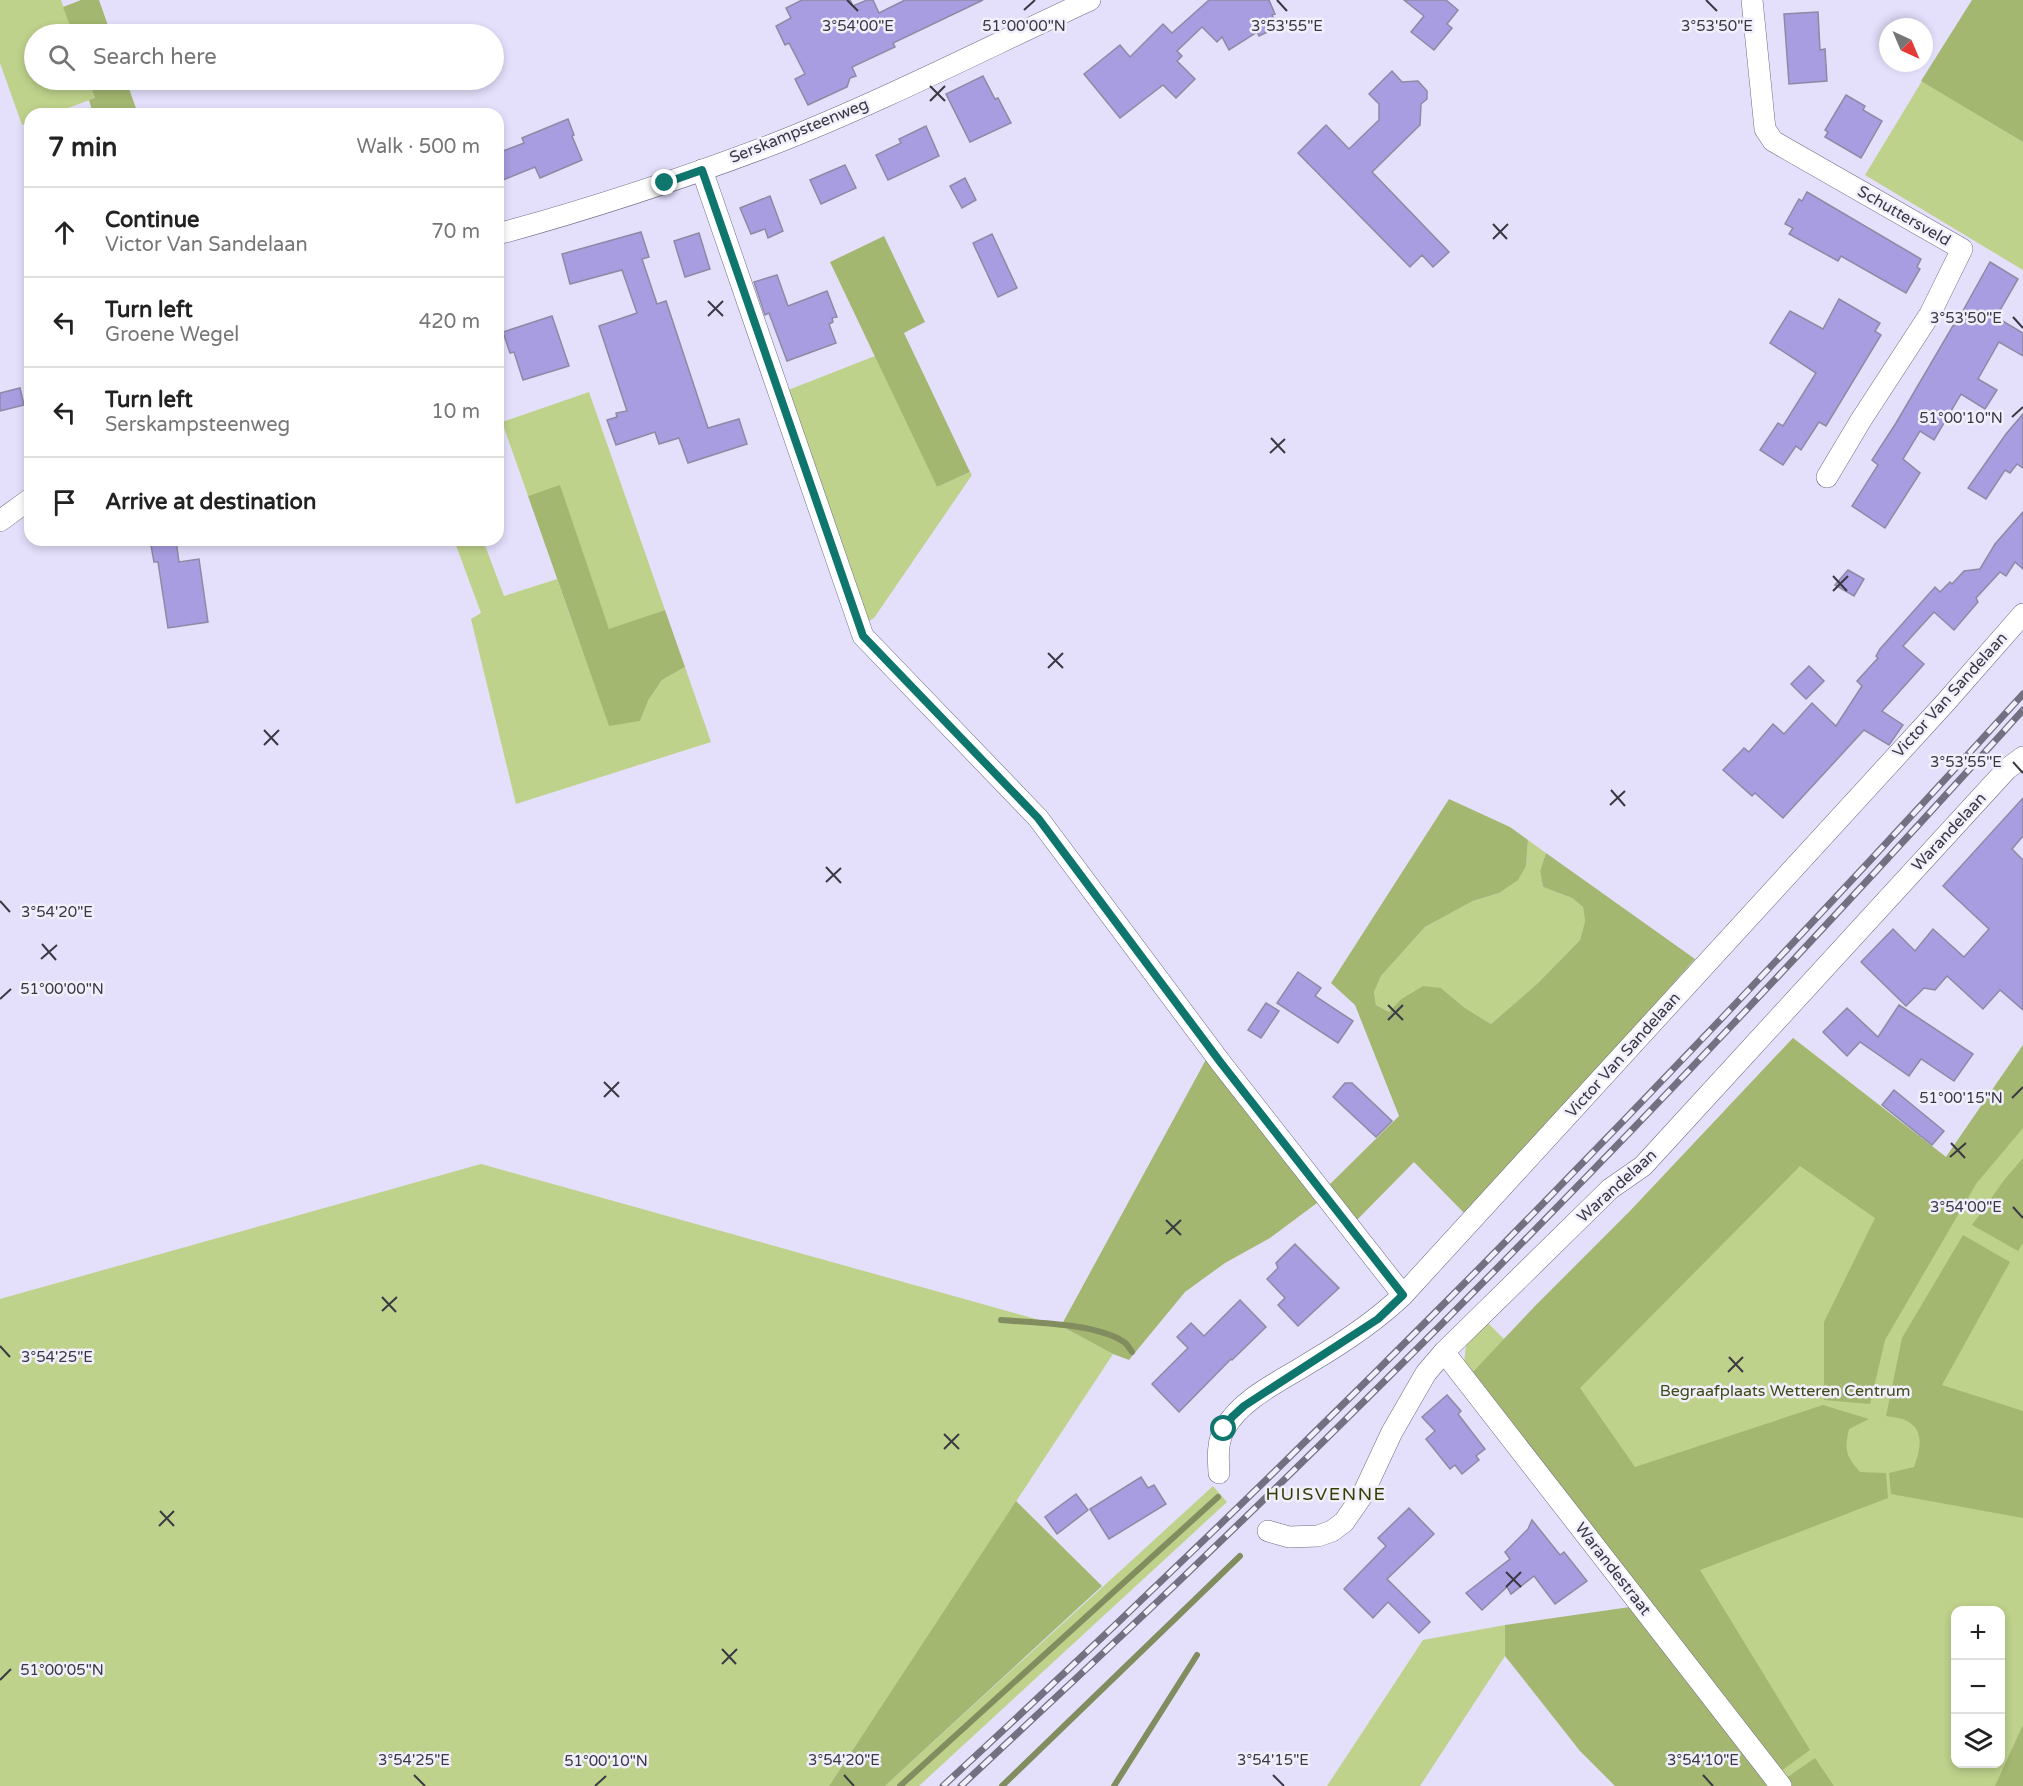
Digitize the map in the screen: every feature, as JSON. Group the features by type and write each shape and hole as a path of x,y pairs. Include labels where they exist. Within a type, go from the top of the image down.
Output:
{"street":[{"name":"Serskampsteenweg","path":"504,232 570,215 772,144 866,104 1090,0"},
{"name":"Schuttersveld","path":"1752,0 1765,129 1773,141 1962,249 1930,314 1827,477"},
{"path":"702,170 863,636 1038,818 1221,1063 1403,1295"},
{"path":"0,521 24,504"},
{"name":"Victor Van Sandelaan","path":"1219,1473 1219,1443 1232,1417 1244,1406 1378,1319 1403,1295 1945,703 2023,614"},
{"name":"Warandelaan","path":"1268,1531 1288,1537 1318,1536 1332,1531 1344,1522 1362,1496 1415,1390 1444,1352 1610,1189 1643,1166 2007,769 2023,757"},
{"name":"Warandestraat","path":"1444,1352 1780,1786"}],"green space":[{"path":"0,0 61,0 69,24 24,24 24,90 92,90 95,98 68,108 24,108 24,124 22,125 0,63"},
{"path":"81,0 99,0 107,24 69,24 63,7"},
{"path":"1972,0 2023,0 2023,142 1921,81 1927,72 1933,72 1933,62"},
{"path":"1922,81 2023,142 2023,270 1865,175"},
{"path":"92,90 130,90 136,108 91,108 89,100 95,98"},
{"path":"884,236 925,322 904,333 970,472 937,487 830,262"},
{"path":"875,356 937,487 970,472 972,475 874,618 864,624 783,392"},
{"path":"589,392 665,610 609,630 560,486 528,496 504,428 504,421"},
{"path":"560,485 609,629 665,610 685,667 662,680 649,699 640,721 609,726 528,496"},
{"path":"456,546 485,546 504,596 557,579 609,725 640,721 649,699 662,680 685,667 711,742 516,804 471,619 481,613"},
{"path":"1449,799 1510,827 1528,840 1526,866 1518,880 1499,893 1473,901 1425,927 1381,976 1374,992 1376,1005 1389,1012 1400,1000 1423,986 1441,988 1465,1008 1491,1024 1538,983 1580,940 1585,921 1583,907 1572,898 1543,887 1540,871 1546,853 1695,959 1467,1216 1414,1162 1352,1225 1326,1188 1399,1116 1355,1005 1331,983"},
{"path":"1528,840 1546,853 1540,871 1543,887 1572,898 1583,907 1585,921 1580,940 1538,983 1491,1024 1465,1008 1441,988 1400,1000 1389,1012 1376,1005 1374,992 1381,976 1425,927 1473,901 1499,893 1526,866"},
{"name":"Begraafplaats Wetteren Centrum","path":"1793,1038 1946,1157 2023,1045 2023,1786 1786,1786 1464,1362 1467,1338 1485,1320 1504,1339 1631,1210"},
{"path":"1793,1038 1946,1157 2023,1045 2023,1128 1976,1184 1885,1340 1870,1404 1824,1400 1824,1322 1875,1218 1800,1166 1580,1388 1635,1467 1823,1405 1869,1419 1849,1429 1847,1453 1860,1472 1886,1473 1888,1498 1700,1570 1810,1750 1777,1774 1472,1373 1631,1210"},
{"path":"1209,1054 1321,1200 1270,1238 1225,1263 1185,1292 1129,1360 1061,1326"},
{"path":"2023,1158 2023,1243 2018,1251 1972,1225"},
{"path":"481,1164 1061,1326 1113,1354 829,1786 0,1786 0,1299"},
{"path":"1963,1235 2010,1262 1942,1385 2023,1411 2023,1518 1891,1494 1889,1473 1914,1467 1920,1441 1912,1424 1903,1419 1886,1416 1902,1338"},
{"path":"1213,1486 1227,1502 919,1786 885,1786"},
{"path":"1016,1501 1102,1586 885,1786 829,1786"},
{"path":"1630,1607 1704,1695 1767,1786 1615,1786 1580,1751 1505,1656 1505,1625"},
{"path":"1505,1625 1505,1656 1420,1786 1327,1786 1423,1640"},
{"path":"2023,1725 2023,1786 1995,1786"},
{"path":"1815,1758 1834,1786 1786,1786 1782,1781"}],"building":[{"path":"802,0 850,0 853,6 873,0 879,13 905,0 983,0 893,43 895,47 852,67 856,76 850,78 847,87 808,105 795,79 805,74 789,43 785,45 776,26 791,18 786,8"},
{"path":"1209,0 1269,0 1275,14 1272,15 1278,27 1259,36 1257,32 1229,50 1222,37 1217,42 1202,27 1177,51 1182,56 1177,61 1195,79 1176,98 1163,85 1120,118 1084,74 1120,45 1130,57 1163,24 1172,33"},
{"path":"1404,0 1446,0 1458,10 1447,24 1452,28 1434,50 1411,32 1424,16"},
{"path":"1818,12 1820,50 1825,49 1827,81 1789,84 1784,14"},
{"path":"1392,71 1402,82 1418,81 1427,91 1427,99 1421,104 1420,125 1372,172 1449,252 1433,267 1422,255 1410,267 1298,153 1326,125 1349,149 1379,120 1379,104 1369,94"},
{"path":"983,76 1011,123 970,142 946,94"},
{"path":"1846,95 1865,106 1863,110 1882,121 1861,158 1825,137 1828,132 1825,130"},
{"path":"568,119 582,160 540,178 535,167 504,180 504,151 524,143 522,138"},
{"path":"926,126 939,156 888,180 876,155 901,143 899,139"},
{"path":"845,165 856,188 821,204 810,180"},
{"path":"965,178 976,200 962,208 950,186"},
{"path":"1807,192 1921,259 1917,267 1920,269 1906,293 1841,256 1838,261 1789,234 1793,228 1785,224 1799,199 1802,201"},
{"path":"770,196 783,231 768,238 765,229 751,234 740,208"},
{"path":"641,232 649,257 642,259 657,304 666,301 708,428 739,419 747,444 688,463 679,438 659,444 655,432 616,445 607,420 617,417 616,413 627,411 599,326 637,313 622,270 570,284 562,254"},
{"path":"699,233 710,269 685,277 674,241"},
{"path":"992,234 1017,288 998,297 973,243"},
{"path":"1990,262 2018,279 1996,317 2023,333 2023,356 1999,342 1978,379 1997,390 1985,409 1961,394 1934,440 1920,431 1903,459 1920,473 1885,528 1852,506 1878,465 1872,460 1955,325"},
{"path":"777,275 788,306 827,291 837,317 832,318 833,322 829,324 836,343 787,361 769,313 765,315 754,282"},
{"path":"1839,299 1880,323 1875,331 1881,335 1826,426 1819,422 1801,450 1796,446 1783,465 1760,450 1778,423 1783,426 1816,373 1770,343 1790,311 1823,329"},
{"path":"552,316 569,366 523,380 514,352 510,353 504,332"},
{"path":"20,388 24,405 0,411 0,393"},
{"path":"2023,414 2023,468 2017,464 2010,473 2005,470 1986,499 1968,488"},
{"path":"2023,512 2023,569 2015,562 2006,576 2000,572 1976,598 1978,602 1954,630 1934,612 1903,646 1924,664 1882,711 1903,725 1889,745 1864,730 1783,818 1755,793 1752,796 1723,770 1744,748 1749,752 1773,724 1784,734 1812,703 1836,726 1862,686 1857,681 1878,658 1876,656 1880,649 1935,587 1940,592 1950,582 1952,584 1964,571 1980,569 1995,544"},
{"path":"151,546 177,546 179,562 199,559 208,622 168,628 158,562 154,562"},
{"path":"1848,570 1864,579 1854,596 1835,585"},
{"path":"1809,666 1824,681 1806,699 1791,684"},
{"path":"2023,798 2023,836 2012,849 2023,860 2023,1010 2000,990 1983,1009 1947,976 1935,990 1924,988 1906,1006 1861,962 1893,929 1915,951 1933,929 1964,957 1989,929 1943,886"},
{"path":"1298,972 1321,988 1315,996 1353,1021 1338,1043 1277,1003"},
{"path":"1266,1003 1279,1011 1261,1038 1248,1030"},
{"path":"1899,1005 1973,1054 1954,1081 1921,1059 1909,1076 1860,1042 1847,1056 1823,1032 1847,1008 1878,1037"},
{"path":"1345,1083 1352,1083 1392,1121 1376,1137 1333,1097"},
{"path":"1894,1090 1944,1131 1932,1145 1882,1105"},
{"path":"1295,1244 1339,1288 1298,1326 1278,1305 1285,1298 1267,1279 1278,1268 1276,1263"},
{"path":"1240,1300 1266,1327 1179,1412 1152,1384 1188,1348 1177,1337 1191,1323 1204,1336"},
{"path":"1447,1395 1461,1411 1458,1414 1485,1449 1476,1456 1479,1460 1462,1474 1455,1465 1450,1469 1426,1439 1435,1431 1422,1417"},
{"path":"1141,1477 1148,1488 1154,1485 1166,1504 1109,1539 1090,1509"},
{"path":"1076,1494 1088,1510 1057,1534 1045,1517"},
{"path":"1409,1508 1434,1534 1387,1579 1430,1622 1419,1633 1388,1602 1373,1618 1344,1589 1386,1546 1378,1538"},
{"path":"1532,1520 1560,1555 1564,1552 1587,1581 1555,1604 1534,1576 1511,1594 1507,1587 1482,1610 1466,1593 1510,1559 1505,1552 1528,1529"}],"waterway":[{"path":"1001,1320 1064,1325 1098,1331 1124,1342 1132,1352"},
{"path":"900,1786 1218,1497"},
{"path":"1002,1786 1240,1556"},
{"path":"1114,1786 1197,1655"}],"railway":[{"path":"943,1786 1222,1522 1495,1252 1762,976 2023,694"},
{"path":"961,1786 1199,1562 1515,1250 1823,929 2023,710"}],"district":[{"name":"HUISVENNE","path":"1326,1494"}],"route":[{"path":"665,183 702,170 863,636 1038,818 1221,1063 1403,1295 1378,1319 1256,1397 1232,1417 1224,1429"}]}
